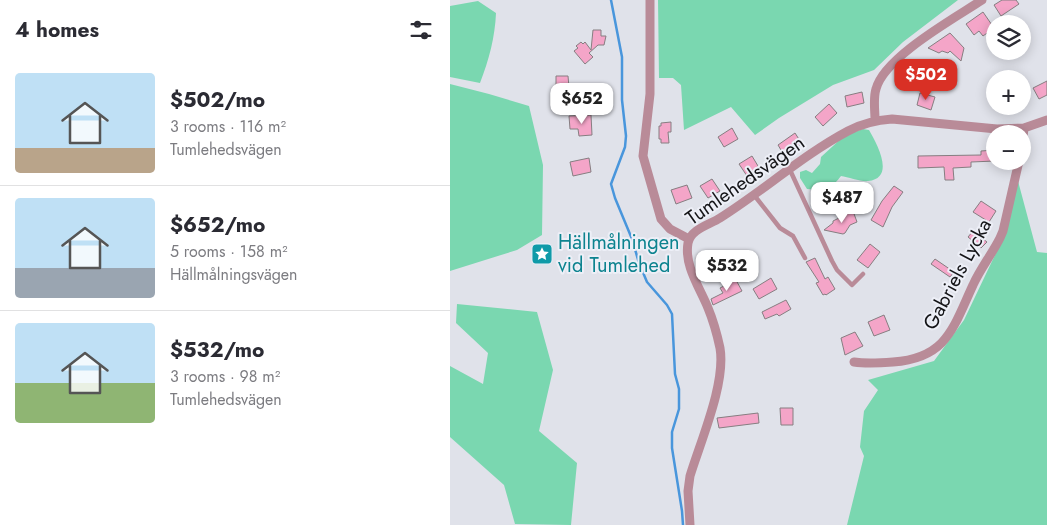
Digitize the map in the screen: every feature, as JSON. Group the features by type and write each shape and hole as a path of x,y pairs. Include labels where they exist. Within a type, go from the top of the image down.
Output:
{"street":[{"path":"650,0 650,94 643,156 661,220 670,229 690,239"},
{"path":"875,120 875,90 881,79 900,56 982,0"},
{"name":"Tumlehedsvägen","path":"690,525 688,491 690,476 718,385 721,362 720,349 713,322 697,285 688,257 690,239 696,232 719,219 848,131 875,120 892,119 986,128"},
{"name":"Tumlehedsvägen","path":"1031,126 1047,120"},
{"name":"Gabriels Lycka","path":"854,362 866,364 908,361 922,357 935,350 943,342 954,325 973,283 1000,238 1017,170"}],"lane":[{"path":"790,170 828,253 838,270 852,285 863,274"},
{"path":"754,195 780,228 793,236 805,258"}],"green space":[{"path":"658,0 958,0 903,42 874,70 833,85 755,135 731,107 684,130 681,85 673,78 659,78"},
{"path":"478,1 496,13 491,48 480,83 450,77 450,6"},
{"path":"450,84 529,106 543,165 542,235 517,250 450,271"},
{"path":"863,129 869,130 880,151 883,167 881,174 876,179 868,181 841,176 830,187 818,190 807,189 800,178 800,172 806,170 812,173 820,164 821,157 845,135"},
{"path":"1018,181 1037,252 1047,253 1047,525 847,525 864,456 860,447 864,411 878,390 868,380 934,361 964,320 1005,234"},
{"path":"457,304 537,312 553,370 539,431 577,463 571,525 515,524 504,485 450,437 450,366 483,384 488,353 456,323"}],"building":[{"path":"1002,0 1016,0 1019,4 1002,15 1000,15 994,5"},
{"path":"983,12 986,16 986,34 983,36 979,31 974,35 966,24"},
{"path":"593,30 601,30 601,36 606,36 604,45 598,45 589,53 593,57 585,64 574,51 581,42 583,44 585,42 591,50"},
{"path":"950,33 964,48 961,61 950,51 948,53 942,51 939,53 928,48"},
{"path":"556,76 568,76 570,98 556,99"},
{"path":"1047,81 1047,95 1039,99 1033,88"},
{"path":"862,92 864,103 847,107 845,96"},
{"path":"920,93 935,97 931,110 917,105"},
{"path":"829,104 837,113 823,126 815,117"},
{"path":"591,115 592,135 579,136 578,129 570,129 569,116"},
{"path":"671,122 671,132 668,132 669,143 661,143 661,139 659,139 659,126 661,126 661,123"},
{"path":"732,128 738,139 724,147 718,137"},
{"path":"795,133 802,144 784,155 778,145"},
{"path":"981,151 986,151 986,161 971,162 971,167 953,168 954,180 945,180 944,167 918,168 918,156 981,155"},
{"path":"752,156 761,171 749,179 739,164"},
{"path":"589,158 591,172 573,176 570,162"},
{"path":"712,179 720,191 708,198 700,186"},
{"path":"687,185 692,198 676,204 671,190"},
{"path":"894,186 903,192 892,207 883,227 871,220 882,201"},
{"path":"981,201 996,211 989,222 973,212"},
{"path":"853,211 857,222 850,225 845,233 824,230 833,221"},
{"path":"973,231 987,242 981,248 968,237"},
{"path":"870,244 880,252 868,268 857,260"},
{"path":"815,258 825,279 828,277 835,289 826,295 823,295 816,283 819,282 806,262"},
{"path":"935,259 954,272 950,277 931,264"},
{"path":"771,278 777,289 759,299 753,289"},
{"path":"736,280 742,291 713,305 711,299 723,293 720,288"},
{"path":"786,300 791,309 779,316 777,314 765,319 762,312"},
{"path":"884,315 890,330 874,336 868,322"},
{"path":"855,332 863,346 845,355 841,338"},
{"path":"780,408 793,408 793,425 781,425"},
{"path":"758,413 759,423 719,428 717,418"}],"waterway":[{"path":"611,0 622,57 622,100 626,136 625,147 611,184 647,282 667,305 672,314 675,374 679,389 679,409 672,432 672,448 683,525"}],"place":[{"name":"Hällmålningen vid Tumlehed","path":"542,254"}]}
